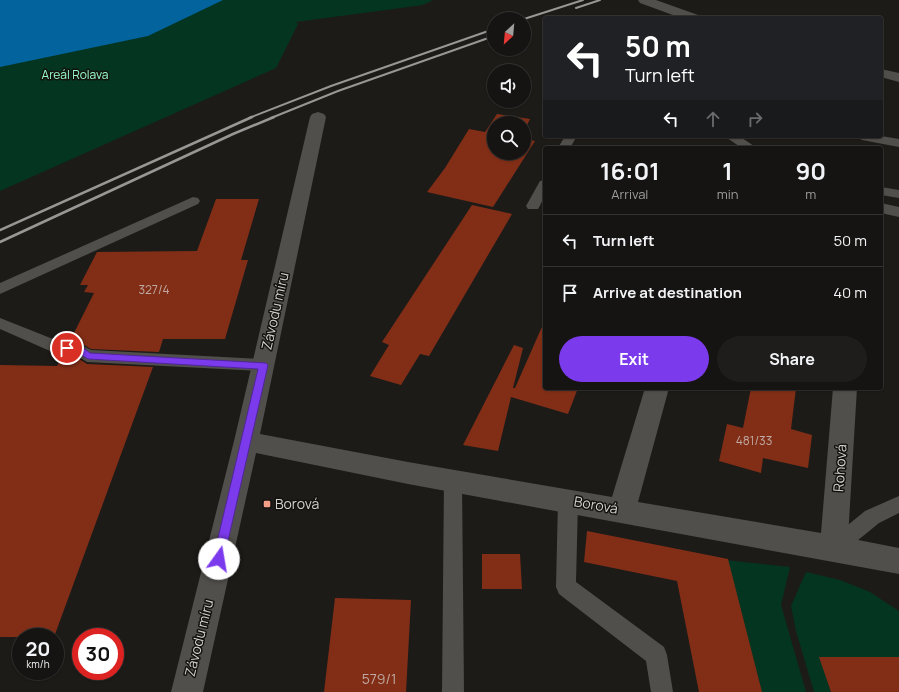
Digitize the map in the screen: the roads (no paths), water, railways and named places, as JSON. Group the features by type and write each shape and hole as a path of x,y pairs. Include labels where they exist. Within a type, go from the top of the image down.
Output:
{"street":[{"path":"644,0 688,16"},
{"path":"883,74 899,78"},
{"name":"Závodu míru","path":"187,692 246,441 318,117"},
{"path":"883,208 899,212"},
{"path":"622,510 656,390"},
{"name":"Rohová","path":"834,548 845,390"},
{"name":"Borová","path":"246,441 454,481 834,548 899,561"}],"lane":[{"path":"734,138 748,146"},
{"path":"873,138 899,143"},
{"path":"533,206 543,188"},
{"path":"883,190 899,194"},
{"path":"0,289 194,201"},
{"path":"0,323 56,347 78,349 88,356 263,365"},
{"path":"453,692 454,481"},
{"path":"568,501 566,587 656,655 662,692"},
{"path":"834,548 872,516 899,504"}],"water":[{"path":"0,0 223,0 148,36 0,67"}],"railway":[{"path":"531,17 583,0"},
{"path":"576,8 600,0"},
{"path":"249,118 331,86 487,31"},
{"path":"271,118 338,91 487,38"},
{"path":"0,230 252,117"},
{"path":"0,242 233,134 274,117"}],"place":[{"name":"Borová","path":"267,504"}],"park label":[{"name":"Areál Rolava","path":"75,75"}]}
